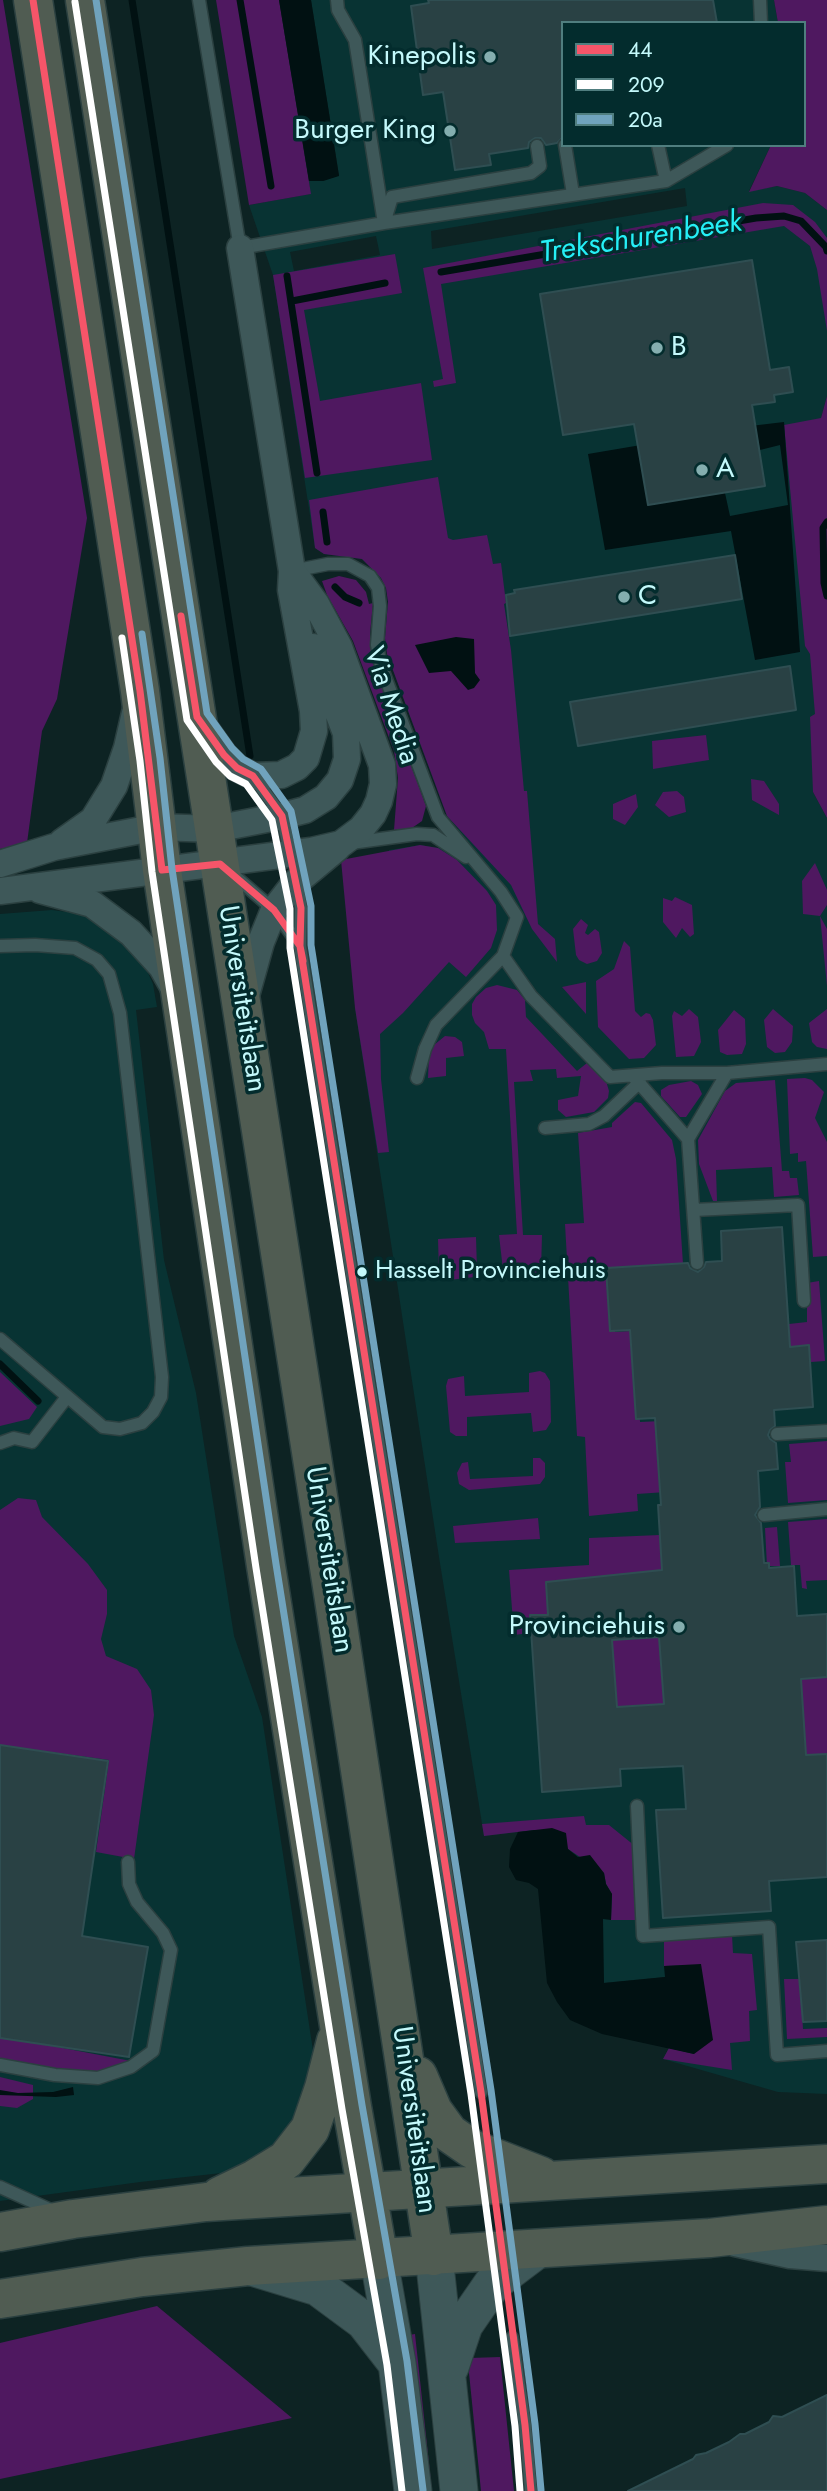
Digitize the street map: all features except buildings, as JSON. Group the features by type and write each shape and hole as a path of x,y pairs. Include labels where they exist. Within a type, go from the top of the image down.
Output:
{"highway":[{"name":"Universiteitslaan","path":"33,0 140,691 162,870 266,1566 379,2260"},
{"name":"Universiteitslaan","path":"85,0 243,1007 433,2256"},
{"path":"206,2202 255,2179 286,2160 310,2129 340,2026"},
{"path":"401,2036 433,2111 449,2133 472,2149 556,2182"},
{"path":"0,2232 73,2219 206,2202 827,2164"},
{"path":"0,2299 142,2277 248,2266 710,2238 827,2225"}],"main road":[{"path":"448,2374 464,2325 493,2283 538,2249"},
{"path":"433,2256 459,2491"},
{"path":"379,2260 397,2363 413,2491"},
{"path":"248,2266 318,2287 364,2321 397,2363"}],"street":[{"name":"Via Media","path":"240,248 314,731 306,758 297,766 281,775 253,776"},
{"name":"Via Media","path":"0,891 162,870 282,816 305,810 326,797 340,780 347,759 346,733 291,581"},
{"name":"Via Media","path":"54,848 157,827 217,846 290,854 341,845 361,829 373,814 383,784 382,765 339,647 316,604 291,581"},
{"path":"0,864 54,848 93,820 114,786 127,748 140,691"},
{"path":"197,717 224,755 237,768 253,776"},
{"path":"243,1007 261,942 274,911 296,882 341,845"},
{"path":"28,887 92,904 122,926 162,967 182,1002"},
{"path":"710,2238 790,2255 827,2258"}],"lane":[{"path":"199,0 240,248 384,223 666,181 724,147"},
{"path":"337,0 338,10 355,40 384,223"},
{"path":"760,0 761,21"},
{"path":"384,223 392,197 531,173 540,166 537,146"},
{"path":"565,147 573,194"},
{"path":"658,147 666,181"},
{"path":"291,581 328,564 348,564 370,576 378,588 380,606 377,645 381,666 438,817 501,892 517,918 503,956 436,1025 425,1049 417,1078"},
{"path":"253,776 282,816 301,908 300,946"},
{"path":"341,845 417,834 433,835 478,865"},
{"name":"Universiteitslaan","path":"217,846 274,911 300,946 481,2092"},
{"path":"0,946 75,948 97,960 109,974 120,1013 162,1377 161,1397 153,1412 142,1423 120,1429 103,1427 0,1339"},
{"path":"503,956 531,996 610,1077 636,1079 827,1065"},
{"path":"697,1263 688,1139 727,1073"},
{"path":"545,1128 589,1124 604,1116 636,1079"},
{"path":"636,1079 688,1139"},
{"path":"694,1210 798,1205 804,1301"},
{"path":"0,1443 14,1438 32,1442 67,1396"},
{"path":"777,1434 827,1432"},
{"path":"764,1515 827,1509"},
{"path":"636,1806 643,1936 769,1927 777,2055 827,2052"},
{"path":"0,2065 55,2075 98,2078 131,2067 153,2051 171,1950 163,1933 137,1902 129,1884 128,1862"},
{"path":"0,2187 73,2219"},
{"path":"512,2338 525,2425 531,2491"}],"shaded area":[{"path":"0,0 3,0 87,518 57,699 42,731 27,843 0,849"},
{"path":"216,0 279,0 311,194 249,205"},
{"path":"279,0 311,0 339,176 323,181 309,181"},
{"path":"311,0 774,0 778,21 561,21 561,147 770,147 749,191 777,186 805,193 827,210 827,396 815,440 827,502 827,782 813,792 827,818 827,2094 778,2092 663,2059 669,2048 694,2054 665,1966 665,1977 603,1983 603,1919 610,1919 534,1830 484,1836 355,1008 389,850 420,845 438,848 458,829 447,816 387,654 385,638 388,602 381,578 362,559 324,554 315,548 273,275 249,205 310,194 309,181 323,181 339,175","holes":["685,188 687,206 432,249 431,231","376,236 380,255 294,271 290,252"]},
{"path":"774,0 827,0 827,210 805,193 777,186 749,192 770,147 806,147 806,21 778,21"},
{"path":"763,203 793,205 815,222 827,238 827,331 817,269 810,246 784,226 441,284 456,383 434,387 433,381 443,379 423,268"},
{"path":"395,254 402,293 304,310 320,401 421,383 432,460 305,478 273,275"},
{"path":"827,396 827,818 813,792 810,717 815,714 810,654 805,646 784,425 821,418"},
{"path":"784,422 800,652 755,660 731,531 605,550 588,454 641,445 639,453 648,505 725,493 730,516 788,505 780,445 760,450 757,434 745,436 742,427"},
{"path":"438,477 448,538 453,540 487,535 493,564 501,563 524,791 527,791 538,924 555,939 557,962 532,929 511,885 447,816 387,654 385,638 388,602 381,578 362,559 324,554 315,548 309,500"},
{"path":"339,576 356,580 366,592 369,604 373,603 370,634 372,660 426,806 422,821 412,828 394,830 398,778 394,751 353,641 322,581"},
{"path":"456,637 474,639 475,673 480,680 474,688 468,690 451,671 429,673 415,645"},
{"path":"706,735 709,760 653,769 652,741"},
{"path":"751,779 764,781 779,804 779,815 752,800"},
{"path":"677,791 684,797 686,812 669,817 655,805 663,792"},
{"path":"636,794 638,807 625,825 613,819 613,804"},
{"path":"420,845 438,848 457,860 487,891 496,905 497,930 491,948 466,977 449,962 380,1034 381,1079 389,1152 378,1153 355,1008 341,860"},
{"path":"815,863 827,890 827,905 820,916 803,914 802,881"},
{"path":"675,897 692,905 694,934 690,937 682,928 676,938 663,922 663,898 672,901"},
{"path":"52,910 83,914 116,930 142,959 153,984 157,1007 136,1010 164,1260 196,1393 234,1636 262,1717 314,2057 300,2130 240,2171 0,2201 0,914"},
{"path":"820,916 827,929 827,986"},
{"path":"581,919 588,925 585,933 588,935 595,929 599,932 602,953 597,961 587,964 576,955 573,929"},
{"path":"624,941 630,947 635,1011 641,1017 646,1013 650,1014 653,1020 656,1045 644,1058 629,1059 598,1027 596,981 614,969"},
{"path":"586,982 586,1014 562,987"},
{"path":"497,985 517,990 525,1000 526,1017 577,1071 587,1063 606,1081 609,1091 608,1098 594,1112 566,1117 558,1110 558,1100 578,1096 581,1076 557,1078 556,1069 530,1070 533,1081 514,1082 523,1235 542,1235 541,1271 534,1276 506,1277 503,1270 499,1235 517,1234 506,1049 489,1049 484,1032 475,1023 472,1015 472,1004 476,997 486,988"},
{"path":"689,1009 698,1017 701,1042 694,1056 676,1057 672,1016 674,1011 682,1016"},
{"path":"773,1009 793,1026 792,1042 785,1052 775,1053 767,1047 764,1020"},
{"path":"827,1009 827,1049 817,1047 812,1042 809,1023"},
{"path":"734,1010 745,1019 746,1044 742,1054 727,1055 720,1052 718,1030"},
{"path":"445,1036 455,1037 462,1042 464,1056 446,1058 446,1076 428,1078 429,1054 434,1045"},
{"path":"787,1079 812,1080 824,1092 815,1118 827,1142 827,1256 813,1257 806,1161 798,1162 798,1153 790,1154"},
{"path":"775,1080 782,1171 789,1171 790,1178 797,1178 799,1195 774,1197 772,1167 716,1170 717,1201 713,1201 699,1164 698,1140 725,1091 736,1083"},
{"path":"691,1081 698,1085 702,1094 686,1117 680,1117 661,1096 661,1090 669,1085"},
{"path":"635,1102 641,1103 672,1140 676,1159 683,1264 611,1268 615,1332 662,1329 637,1358 640,1422 662,1421 666,1492 637,1494 638,1511 589,1516 585,1437 577,1436 565,1224 584,1223 578,1133 612,1127 612,1123"},
{"path":"476,1237 475,1277 449,1280 442,1277 439,1272 438,1239"},
{"path":"819,1281 825,1361 811,1362 809,1345 790,1347 789,1324 807,1322 807,1283"},
{"path":"0,1372 37,1407 29,1419 0,1426"},
{"path":"529,1373 545,1373 550,1381 551,1422 546,1430 533,1432 531,1413 467,1417 467,1436 456,1436 450,1432 446,1386 448,1379 464,1376 465,1396 529,1392"},
{"path":"827,1441 827,1500 788,1503 785,1462 791,1462 789,1444"},
{"path":"533,1458 540,1458 545,1463 545,1477 540,1484 469,1490 459,1484 457,1473 462,1463 468,1462 470,1479 533,1476"},
{"path":"18,1498 36,1500 42,1517 88,1564 107,1590 107,1614 101,1639 106,1656 137,1669 151,1690 154,1715 134,1859 96,1852 109,1760 0,1745 0,1510"},
{"path":"538,1518 540,1539 455,1543 453,1526"},
{"path":"827,1519 827,1580 806,1581 807,1589 802,1588 800,1565 791,1565 788,1522"},
{"path":"777,1527 780,1566 767,1566 765,1528"},
{"path":"683,1534 685,1568 548,1615 531,1616 530,1633 514,1635 509,1570 589,1565 589,1538"},
{"path":"659,1637 664,1704 617,1707 612,1640"},
{"path":"827,1677 827,1754 806,1755 801,1679"},
{"path":"584,1816 586,1825 609,1825 635,1846 638,1920 611,1920 612,1894 604,1873 568,1849 534,1830 484,1836 482,1824"},
{"path":"552,1828 566,1833 568,1849 578,1857 590,1855 604,1873 612,1894 611,1920 603,1919 604,1983 665,1977 664,1966 701,1964 713,2040 694,2054 602,2034 570,2020 557,2002 547,1983 538,1889 529,1883 516,1880 509,1867 510,1849 518,1832"},
{"path":"732,1935 733,1953 752,1954 757,2010 749,2011 750,2041 730,2043 732,2070 663,2059 669,2048 694,2054 701,1965 664,1966 664,1939"},
{"path":"784,1979 800,1979 803,2029 827,2028 827,2037 787,2039"},
{"path":"0,2036 131,2061 93,2075 0,2058"},
{"path":"0,2077 33,2085 33,2099 17,2108 0,2106"},
{"path":"73,2087 74,2095 56,2097 0,2095 0,2090 18,2093 53,2092"},
{"path":"157,2306 292,2418 0,2479 0,2343"},
{"path":"415,2334 432,2491 422,2491 403,2336"},
{"path":"500,2357 514,2491 481,2491 469,2373 470,2358"}],"waterway":[{"path":"132,0 250,756"},
{"name":"Trekschurenbeek","path":"240,0 271,186"},
{"name":"Trekschurenbeek","path":"441,272 756,218 784,216 801,221 827,251"},
{"path":"287,276 317,473"},
{"name":"Trekschurenbeek","path":"292,301 385,283"},
{"path":"323,512 327,542"},
{"name":"Trekschurenbeek","path":"827,522 823,528 824,583 827,596"},
{"path":"335,587 345,597 359,603"},
{"path":"0,1364 38,1401"}],"transit line":[{"name":"44","path":"33,0 140,691 162,870 220,864 274,910 300,946 481,2092 525,2425 531,2491"},
{"name":"20a","path":"96,0 207,713 232,748 243,759 261,769 291,811 311,906 311,945 491,2090 535,2424 541,2490"},
{"name":"209","path":"75,2 187,720 216,762 230,776 246,784 272,820 290,909 290,948 471,2094 515,2426 520,2491"},
{"name":"44","path":"181,616 197,717 224,755 237,768 253,776 282,816 301,908 300,946 303,961"},
{"name":"20a","path":"142,634 160,758 172,869 276,1564 362,2105 407,2361 423,2490"},
{"name":"209","path":"122,638 140,761 152,872 256,1568 342,2109 387,2365 402,2491"}],"place":[{"name":"Kinepolis","path":"490,57"},
{"name":"Burger King","path":"450,131"},
{"name":"B","path":"657,348"},
{"name":"A","path":"702,470"},
{"name":"C","path":"624,597"},
{"name":"Hasselt Provinciehuis","path":"362,1272"},
{"name":"Provinciehuis","path":"679,1627"}]}
